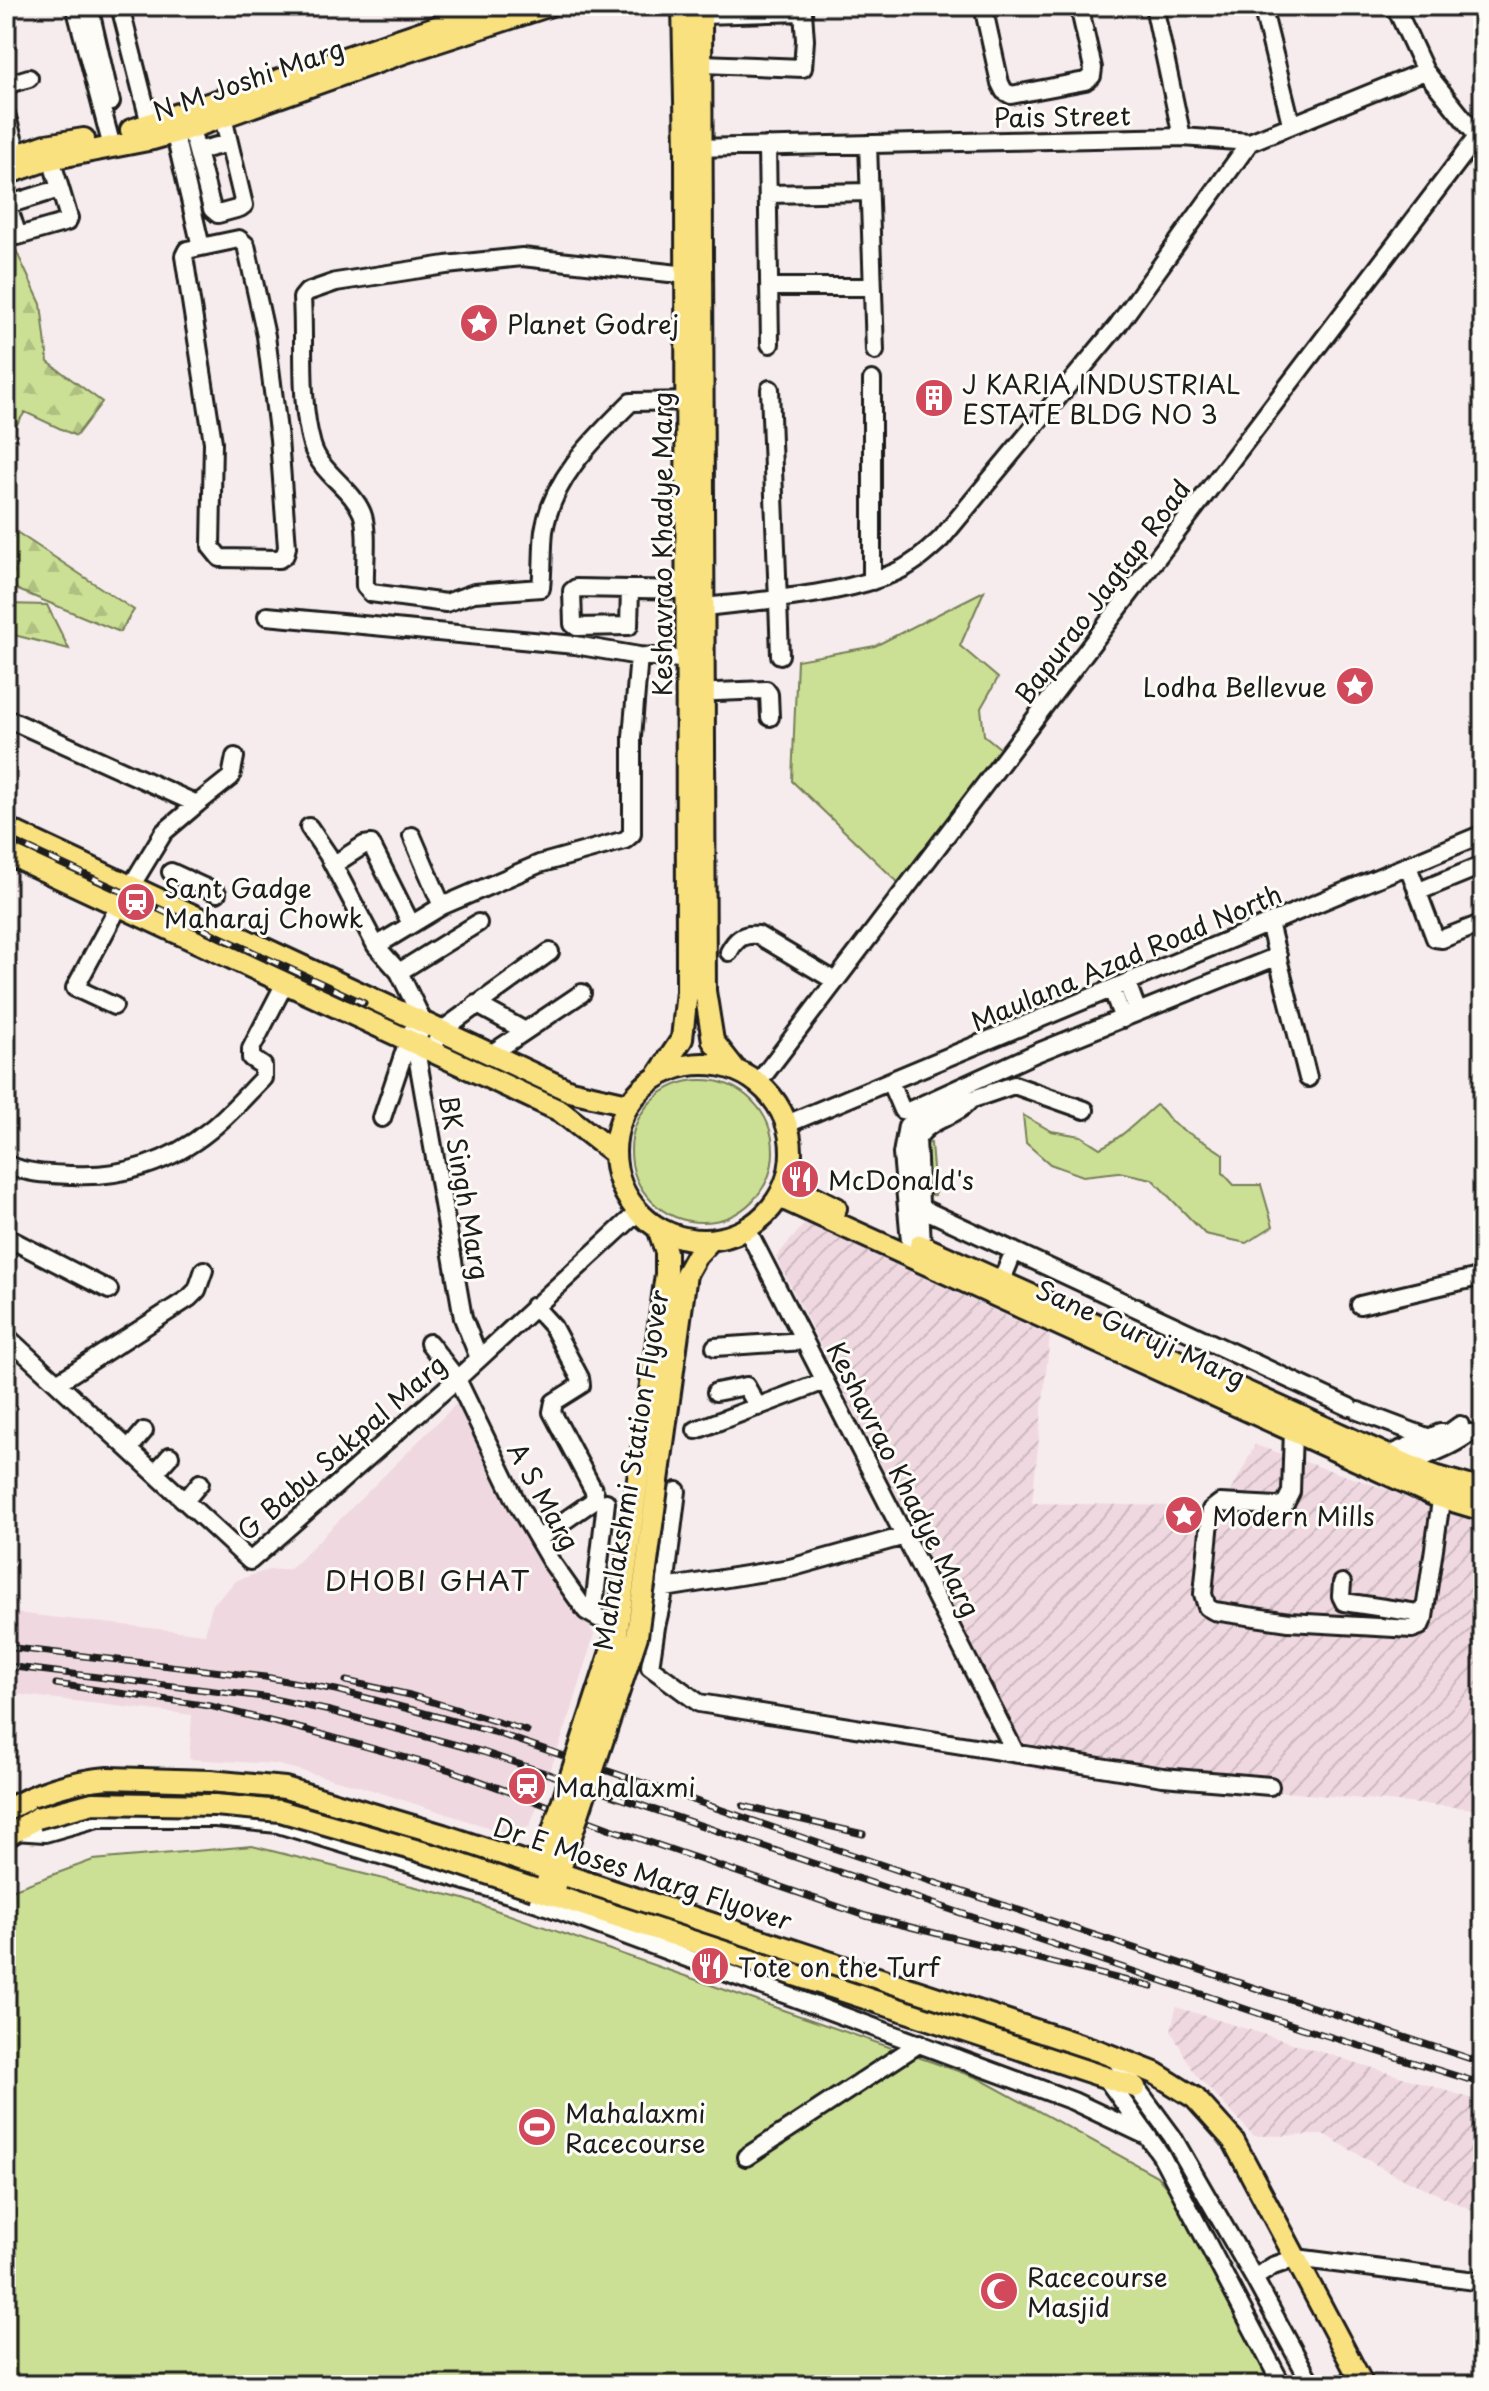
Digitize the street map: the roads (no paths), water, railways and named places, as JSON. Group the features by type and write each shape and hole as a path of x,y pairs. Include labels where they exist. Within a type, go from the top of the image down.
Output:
{"main road":[{"name":"N M Joshi Marg","path":"460,27 498,6"},
{"name":"N M Joshi Marg","path":"13,164 48,152 152,132 228,110 401,46 518,11 548,6"},
{"name":"Keshavrao Khadye Marg","path":"658,1075 682,1039 687,991 695,693 692,602 694,148 683,6"},
{"name":"Keshavrao Khadye Marg","path":"694,148 703,64 702,10"},
{"name":"Keshavrao Khadye Marg","path":"695,693 705,991 713,1041 735,1069"},
{"path":"6,828 570,1091 628,1104"},
{"path":"6,853 560,1111 614,1153"},
{"path":"463,1066 482,1050"},
{"path":"709,1063 735,1069 758,1083 773,1098 787,1124 791,1150 782,1190 765,1215 747,1229 710,1241 683,1238 658,1228 638,1212 620,1183 614,1153 618,1128 628,1104 642,1087 658,1075 683,1065 709,1063"},
{"path":"521,1093 530,1073"},
{"name":"Sane Guruji Marg","path":"782,1190 916,1244 1071,1322 1246,1400 1408,1464 1483,1510"},
{"name":"Sane Guruji Marg","path":"782,1190 1006,1289"},
{"name":"Mahalakshmi Station Flyover","path":"543,1892 637,1636 676,1274 658,1228"},
{"name":"Mahalakshmi Station Flyover","path":"676,1274 710,1241"},
{"name":"Sane Guruji Marg","path":"1246,1400 1293,1430 1443,1488 1483,1490"},
{"name":"Dr E Moses Marg Flyover","path":"6,1811 26,1797 91,1779 179,1780 285,1788 550,1870 1106,2054 1155,2073 1195,2098 1233,2140 1296,2258"},
{"name":"Dr E Moses Marg Flyover","path":"10,1834 37,1818 93,1803 215,1805 280,1811 436,1856 1135,2087"},
{"path":"1296,2258 1363,2385"}],"street":[{"path":"75,6 116,140"},
{"path":"89,6 116,140"},
{"path":"120,6 152,132"},
{"path":"983,6 1000,83 1004,91 1011,95 1085,81 1092,76 1093,68 1079,6"},
{"path":"1154,6 1182,137"},
{"path":"1262,6 1291,123"},
{"path":"1395,6 1425,71 1481,136"},
{"path":"702,10 803,12 805,40 803,68 703,64"},
{"name":"Pais Street","path":"694,148 1182,137 1250,142 1425,71"},
{"path":"6,85 29,78"},
{"path":"181,123 197,151 213,212 218,214 240,208 244,202 229,143 228,110"},
{"path":"6,114 13,164"},
{"path":"181,123 201,247"},
{"name":"Bapurao Jagtap Road","path":"758,1083 1481,136"},
{"path":"630,589 692,602 777,599 872,581 911,564 941,539 1118,325 1250,142"},
{"path":"197,151 229,143"},
{"path":"868,144 875,351"},
{"path":"767,146 770,344"},
{"path":"48,152 69,218 65,223 18,236 7,202 59,189"},
{"path":"768,194 869,192"},
{"path":"239,239 246,245 266,336 279,439 287,547 285,555 279,559 220,558 211,547 213,442 184,256 187,250 201,247 239,239"},
{"path":"694,275 522,257 336,282 307,292 302,298 307,421 313,448 328,474 354,500 363,516 365,586 371,593 446,603 474,593 541,588 544,531 553,501 577,457 631,402 695,401"},
{"path":"769,287 872,287"},
{"path":"872,380 872,581"},
{"path":"770,389 780,655"},
{"path":"267,616 575,645 639,656 695,660"},
{"path":"376,946 442,906 539,864 625,840 632,834 632,737 639,656"},
{"path":"695,693 766,690 770,717"},
{"path":"6,718 197,804"},
{"path":"114,1006 75,988 119,906 164,832 231,777 235,757"},
{"path":"309,827 376,946 399,972 427,1025"},
{"name":"Maulana Azad Road North","path":"787,1124 1483,834"},
{"path":"412,836 442,906"},
{"path":"333,865 364,845 371,844 411,924"},
{"path":"1417,892 1483,865"},
{"path":"1408,866 1435,938 1442,939 1483,923"},
{"path":"171,872 212,891 196,917"},
{"path":"399,972 478,923"},
{"path":"1269,923 1308,1078"},
{"path":"729,952 741,936 758,935 835,981"},
{"path":"382,1118 427,1025 476,1004 550,952"},
{"path":"890,1082 902,1110 906,1112 1036,1053 1278,956"},
{"path":"6,1164 27,1173 97,1176 133,1171 170,1155 209,1131 263,1078 263,1066 251,1058 251,1049 285,983"},
{"path":"1120,986 1131,1016"},
{"path":"482,1050 525,1031 582,993"},
{"path":"476,1004 525,1031"},
{"path":"1042,1018 1053,1047"},
{"path":"418,1045 427,1025"},
{"path":"1025,1025 1036,1053"},
{"name":"BK Singh Marg","path":"418,1045 463,1318 479,1358"},
{"path":"916,1244 902,1154 907,1126 920,1114 959,1099 970,1100 1014,1085 1085,1110"},
{"path":"916,1244 919,1207 917,1139 928,1126 964,1108 970,1100"},
{"path":"919,1207 1259,1366 1427,1437"},
{"name":"G Babu Sakpal Marg","path":"6,1336 250,1561 457,1379 638,1212"},
{"name":"Keshavrao Khadye Marg","path":"747,1229 1015,1752"},
{"path":"6,1237 109,1290"},
{"path":"1006,1289 1014,1251"},
{"path":"57,1383 189,1298 197,1290 204,1270"},
{"path":"1360,1305 1483,1276"},
{"path":"534,1306 553,1327 580,1378 581,1385 554,1402 552,1412 595,1493 593,1501 538,1539"},
{"path":"715,1347 804,1341"},
{"name":"A S Marg","path":"429,1343 457,1379 518,1505 538,1539 586,1611 593,1615"},
{"path":"1246,1400 1259,1366"},
{"path":"696,1430 825,1381"},
{"path":"716,1392 746,1386 758,1407"},
{"path":"1388,1455 1427,1437 1465,1429 1457,1443 1408,1464"},
{"path":"1293,1430 1291,1492 1285,1504 1220,1503 1211,1510 1203,1594 1207,1607 1214,1611 1289,1622 1412,1629 1420,1626 1443,1488"},
{"path":"129,1449 144,1431"},
{"path":"155,1473 170,1456"},
{"path":"185,1501 200,1483"},
{"path":"677,1491 665,1588 650,1667 699,1703 1163,1777 1270,1786"},
{"path":"606,1502 593,1615 656,1627"},
{"path":"665,1588 790,1568 905,1536"},
{"path":"1342,1583 1344,1602 1424,1614"},
{"path":"10,1834 45,1833 98,1818 215,1818 278,1824 538,1903 1073,2101 1147,2136"},
{"path":"746,2157 920,2043"},
{"path":"1106,2054 1172,2136 1312,2385"},
{"path":"1100,2076 1168,2166 1282,2385"},
{"path":"1254,2278 1273,2266 1296,2258 1483,2282"}],"railway":[{"path":"6,838 364,1003"},
{"path":"6,1647 265,1677 336,1690 494,1732 906,1873 1483,2063"},
{"path":"6,1666 264,1697 330,1711 483,1752 1302,2028 1483,2084"},
{"path":"346,1681 410,1695 527,1731"},
{"path":"56,1684 210,1706 310,1731 450,1770 608,1828 866,1916 1152,1987"},
{"path":"743,1806 863,1834"}],"place":[{"name":"Planet Godrej","path":"479,323"},
{"name":"J KARIA INDUSTRIAL ESTATE BLDG NO 3","path":"934,398"},
{"name":"Lodha Bellevue","path":"1355,686"},
{"name":"Sant Gadge Maharaj Chowk","path":"136,902"},
{"name":"McDonald's","path":"800,1179"},
{"name":"Modern Mills","path":"1184,1515"},
{"name":"Mahalaxmi","path":"527,1786"},
{"name":"Tote on the Turf","path":"710,1966"},
{"name":"Mahalaxmi Racecourse","path":"537,2127"},
{"name":"Racecourse Masjid","path":"999,2291"}],"district":[{"name":"DHOBI GHAT","path":"428,1579"}]}
